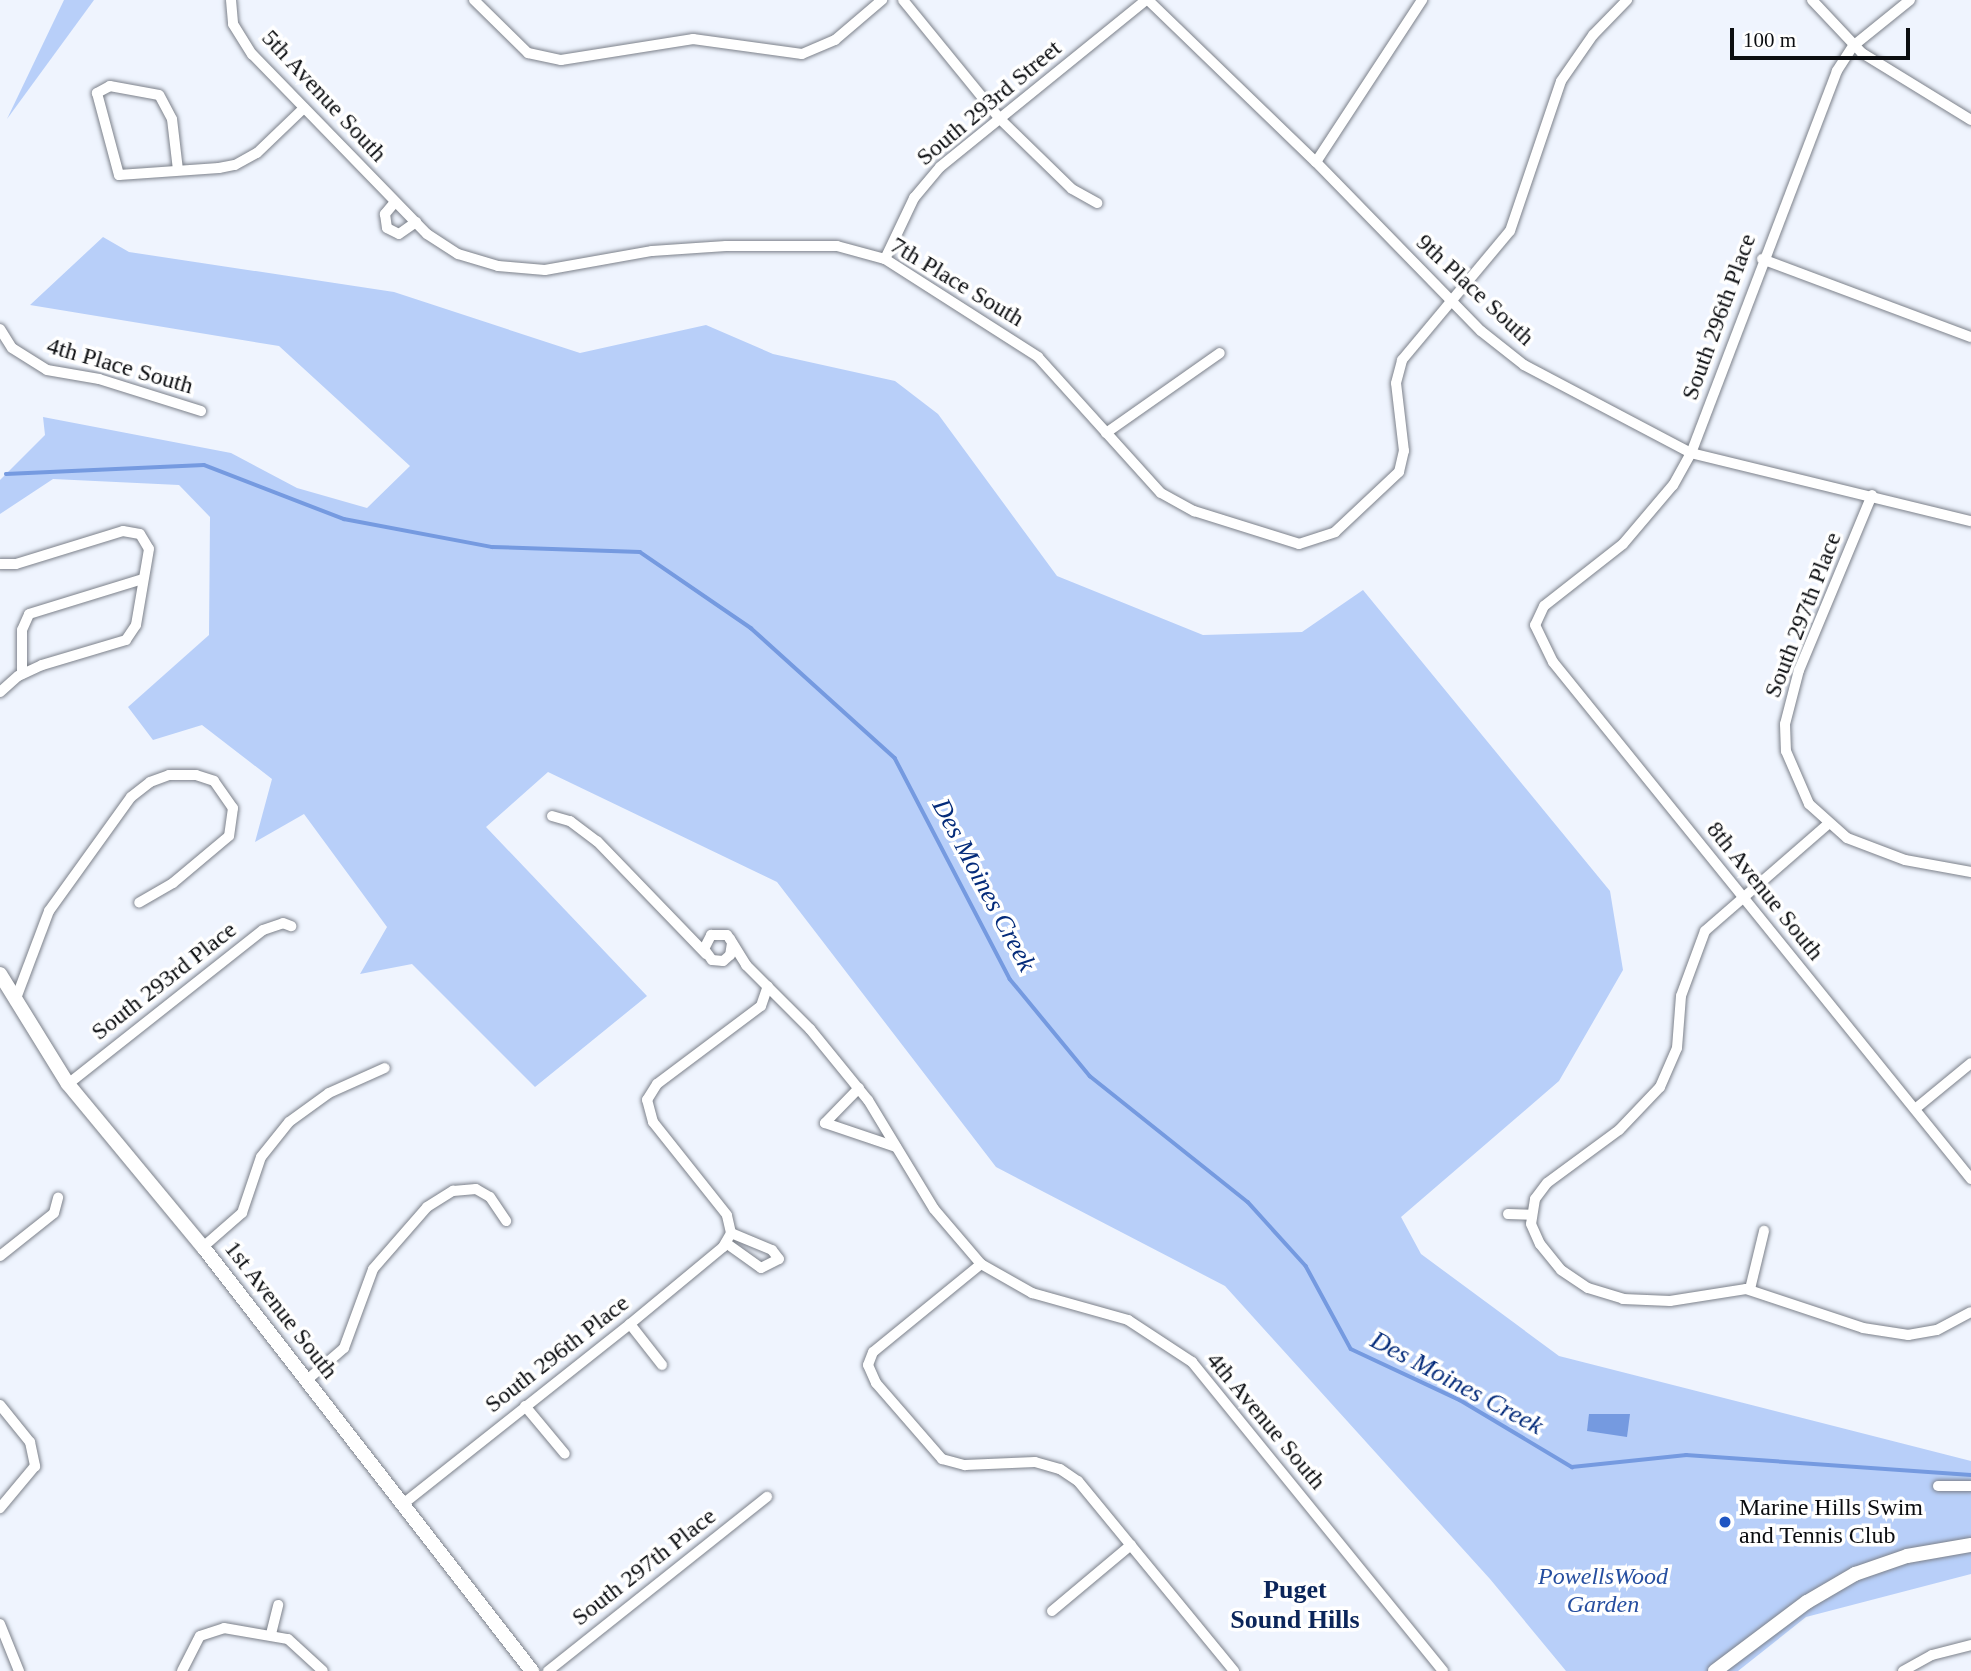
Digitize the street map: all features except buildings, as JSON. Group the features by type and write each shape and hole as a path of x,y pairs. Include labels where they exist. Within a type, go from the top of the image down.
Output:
{"street":[{"name":"5th Avenue South","path":"231,0 230,13 244,44 416,222 440,244 471,259"},
{"path":"474,0 527,53 550,60 693,39 802,54 835,40 882,0"},
{"path":"903,0 1000,118 1072,189 1097,203"},
{"name":"South 293rd Street","path":"885,259 922,187 1000,118 1147,0"},
{"name":"9th Place South","path":"1147,0 1316,162 1452,302 1524,365 1690,453 1971,521"},
{"path":"1316,162 1422,0"},
{"path":"1452,302 1491,258 1521,207 1541,129 1561,81 1584,46 1627,0"},
{"path":"1812,0 1853,46 1971,120"},
{"name":"South 296th Place","path":"1535,625 1544,606 1590,573 1639,526 1673,485 1690,453 1829,89 1853,46 1910,0"},
{"path":"178,170 173,119 159,95 110,86 97,93 119,175 219,168 247,160 304,108"},
{"path":"395,202 384,214 387,228 399,234 416,222"},
{"name":"7th Place South","path":"471,259 545,270 652,251 726,246 837,246 885,259 1038,357 1142,476 1181,506 1274,540 1310,543 1345,526 1399,472 1404,451 1398,366 1452,302"},
{"path":"1762,259 1971,337"},
{"name":"4th Place South","path":"0,329 12,348 47,370 108,382 201,411"},
{"path":"1106,433 1220,353"},
{"name":"South 297th Place","path":"1828,824 1796,781 1786,751 1785,723 1800,670 1872,495"},
{"path":"0,564 16,564 132,531 149,549 136,625 127,640 22,674 0,692"},
{"path":"22,674 22,630 29,614 143,579"},
{"name":"8th Avenue South","path":"1535,625 1553,662 1971,1179"},
{"path":"14,1002 50,911 131,797 150,782 169,775 195,775 214,781 233,808 229,836 173,884 139,903"},
{"path":"552,816 570,821 597,841 706,954 723,961 746,965"},
{"path":"1971,872 1877,851 1828,824 1742,896 1705,931 1692,958 1681,996 1677,1048 1660,1087 1619,1130 1547,1183 1535,1199 1531,1215 1535,1235 1554,1263 1575,1280 1605,1295 1670,1301 1718,1290 1750,1289 1863,1328 1925,1333 1971,1312"},
{"name":"South 293rd Place","path":"68,1084 263,930 276,924 291,926"},
{"path":"681,931 690,936 721,933 732,943 730,955 723,961"},
{"path":"706,954 705,943 711,935"},
{"name":"4th Avenue South","path":"732,943 746,965 859,1088 934,1209 981,1264 1032,1293 1128,1320 1192,1362 1443,1671"},
{"name":"1st Avenue South","path":"0,974 14,1002 68,1084 203,1247 532,1671"},
{"path":"729,1238 772,1250 779,1259 761,1268 729,1238 727,1215 664,1136 648,1108 652,1088 753,1013 765,1000 768,986"},
{"path":"1914,1109 1971,1063"},
{"path":"203,1247 242,1213 261,1157 289,1122 329,1093 385,1068"},
{"path":"859,1088 825,1123 896,1147"},
{"path":"307,1380 344,1348 373,1269 427,1207 453,1191 475,1189 490,1196 506,1221"},
{"path":"0,1256 54,1213 58,1198"},
{"path":"1508,1214 1531,1215"},
{"path":"1750,1289 1764,1231"},
{"name":"South 296th Place","path":"403,1504 630,1324 729,1238"},
{"path":"981,1264 873,1352 868,1365 881,1390 942,1459 965,1465 1035,1462 1060,1469 1086,1490 1234,1671"},
{"path":"630,1324 662,1365"},
{"path":"0,1405 30,1442 35,1466 0,1508"},
{"path":"526,1406 565,1454"},
{"path":"1938,1486 1971,1486"},
{"name":"South 297th Place","path":"548,1671 767,1496"},
{"path":"1052,1611 1132,1545"},
{"path":"1715,1671 1808,1602 1855,1574 1908,1556 1971,1545"},
{"path":"271,1634 278,1605"},
{"path":"0,1624 19,1671"},
{"path":"182,1671 186,1656 202,1634 224,1628 288,1639 323,1671"},
{"path":"1903,1671 1952,1649 1971,1646"}],"green space":[{"path":"64,0 94,0 7,119"},
{"name":"PowellsWood Garden","path":"103,237 129,252 394,292 580,353 706,325 773,354 895,381 938,414 1057,576 1203,635 1302,632 1363,590 1610,891 1623,970 1559,1081 1401,1217 1421,1254 1559,1356 1971,1461 1971,1574 1806,1617 1738,1671 1566,1671 1490,1579 1225,1286 996,1167 777,882 548,772 486,827 647,996 535,1087 412,964 360,974 387,927 304,814 255,842 272,779 202,725 153,740 128,707 209,635 210,517 179,485 53,479 0,514 0,480 45,435 43,417 231,453 297,488 367,508 410,466 279,346 30,305"}],"water":[{"path":"1589,1414 1630,1414 1627,1437 1587,1431"}],"waterway":[{"name":"Des Moines Creek","path":"6,474 204,465 344,519 492,547 640,552 751,628 895,758 1010,979 1090,1076 1248,1202 1306,1266 1351,1349 1460,1400 1572,1467 1686,1455 1971,1475"}],"place":[{"name":"Marine Hills Swim and Tennis Club","path":"1725,1522"}],"district":[{"name":"Puget Sound Hills","path":"1295,1605"}]}
